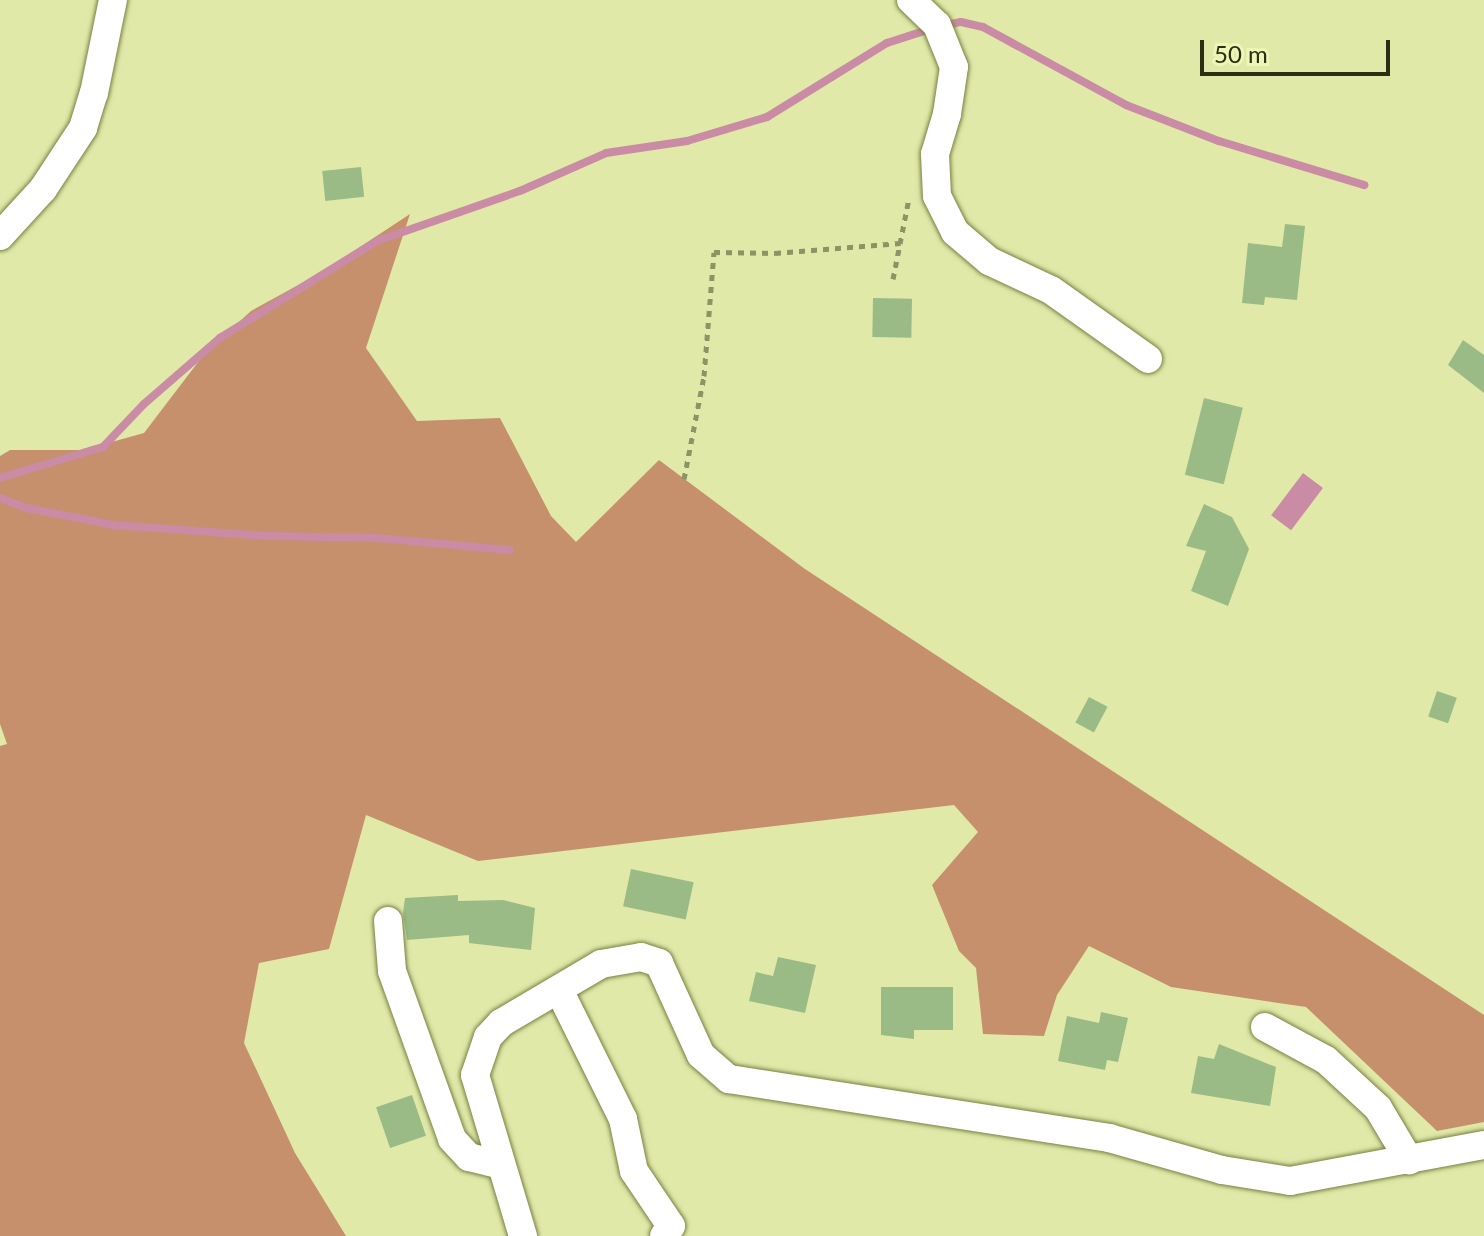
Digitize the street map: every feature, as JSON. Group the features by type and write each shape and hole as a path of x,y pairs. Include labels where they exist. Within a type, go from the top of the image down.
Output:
{"street":[{"path":"0,236 43,189 83,128 94,93 113,0"},
{"path":"911,0 937,25 954,67 947,114 935,154 937,196 955,232 989,261 1051,290 1148,359"},
{"path":"388,921 392,971 452,1139 469,1157 501,1165"},
{"path":"523,1236 475,1075 488,1037 501,1023 601,964 641,957 659,963 701,1055 729,1079 1109,1138 1222,1170 1290,1181 1484,1145"},
{"path":"559,990 623,1119 634,1171 671,1226 664,1236"},
{"path":"1265,1027 1326,1060 1378,1108 1409,1160"}],"path":[{"path":"684,479 704,376 714,252 775,253 901,243"}],"shaded area":[{"path":"410,214 366,348 417,421 500,418 551,516 576,542 659,460 805,569 1484,1015 1484,1122 1437,1131 1306,1007 1171,987 1089,946 1057,995 1044,1036 983,1034 976,968 959,951 932,885 978,832 954,805 478,861 366,815 329,949 259,963 244,1043 295,1153 346,1236 0,1236 0,746 7,744 0,724 0,456 10,450 83,450 144,433 205,353 251,311 322,272"},
{"path":"1303,473 1323,488 1291,530 1271,515"}],"building":[{"path":"361,167 364,197 325,201 322,171"},
{"path":"1285,224 1305,226 1297,300 1265,297 1264,305 1242,303 1248,243 1282,247"},
{"path":"873,298 912,299 911,338 872,337"},
{"path":"1463,340 1484,355 1484,393 1448,365"},
{"path":"1204,398 1243,408 1224,484 1185,475"},
{"path":"1204,504 1232,517 1249,549 1228,606 1191,591 1206,551 1186,546"},
{"path":"1437,691 1457,698 1448,723 1428,717"},
{"path":"1089,697 1108,707 1094,732 1075,723"},
{"path":"631,869 694,882 686,919 623,906"},
{"path":"458,895 458,901 503,900 535,908 531,950 469,943 469,935 407,940 403,913 405,898"},
{"path":"778,957 816,965 805,1013 749,1001 756,972 773,976"},
{"path":"881,987 953,987 953,1030 914,1030 914,1039 881,1035"},
{"path":"1101,1012 1128,1018 1118,1062 1107,1060 1105,1070 1058,1061 1067,1016 1099,1023"},
{"path":"1219,1044 1276,1067 1270,1106 1191,1093 1198,1056 1214,1059"},
{"path":"412,1095 426,1136 390,1148 376,1107"}],"waterway":[{"path":"943,26 961,22 983,27 1126,105 1219,141 1364,185"},
{"path":"0,478 103,447 144,404 220,338 377,241 520,191 606,153 687,141 767,117 887,43 930,29"},
{"path":"0,498 26,508 114,525 269,536 378,538 509,550"}]}
